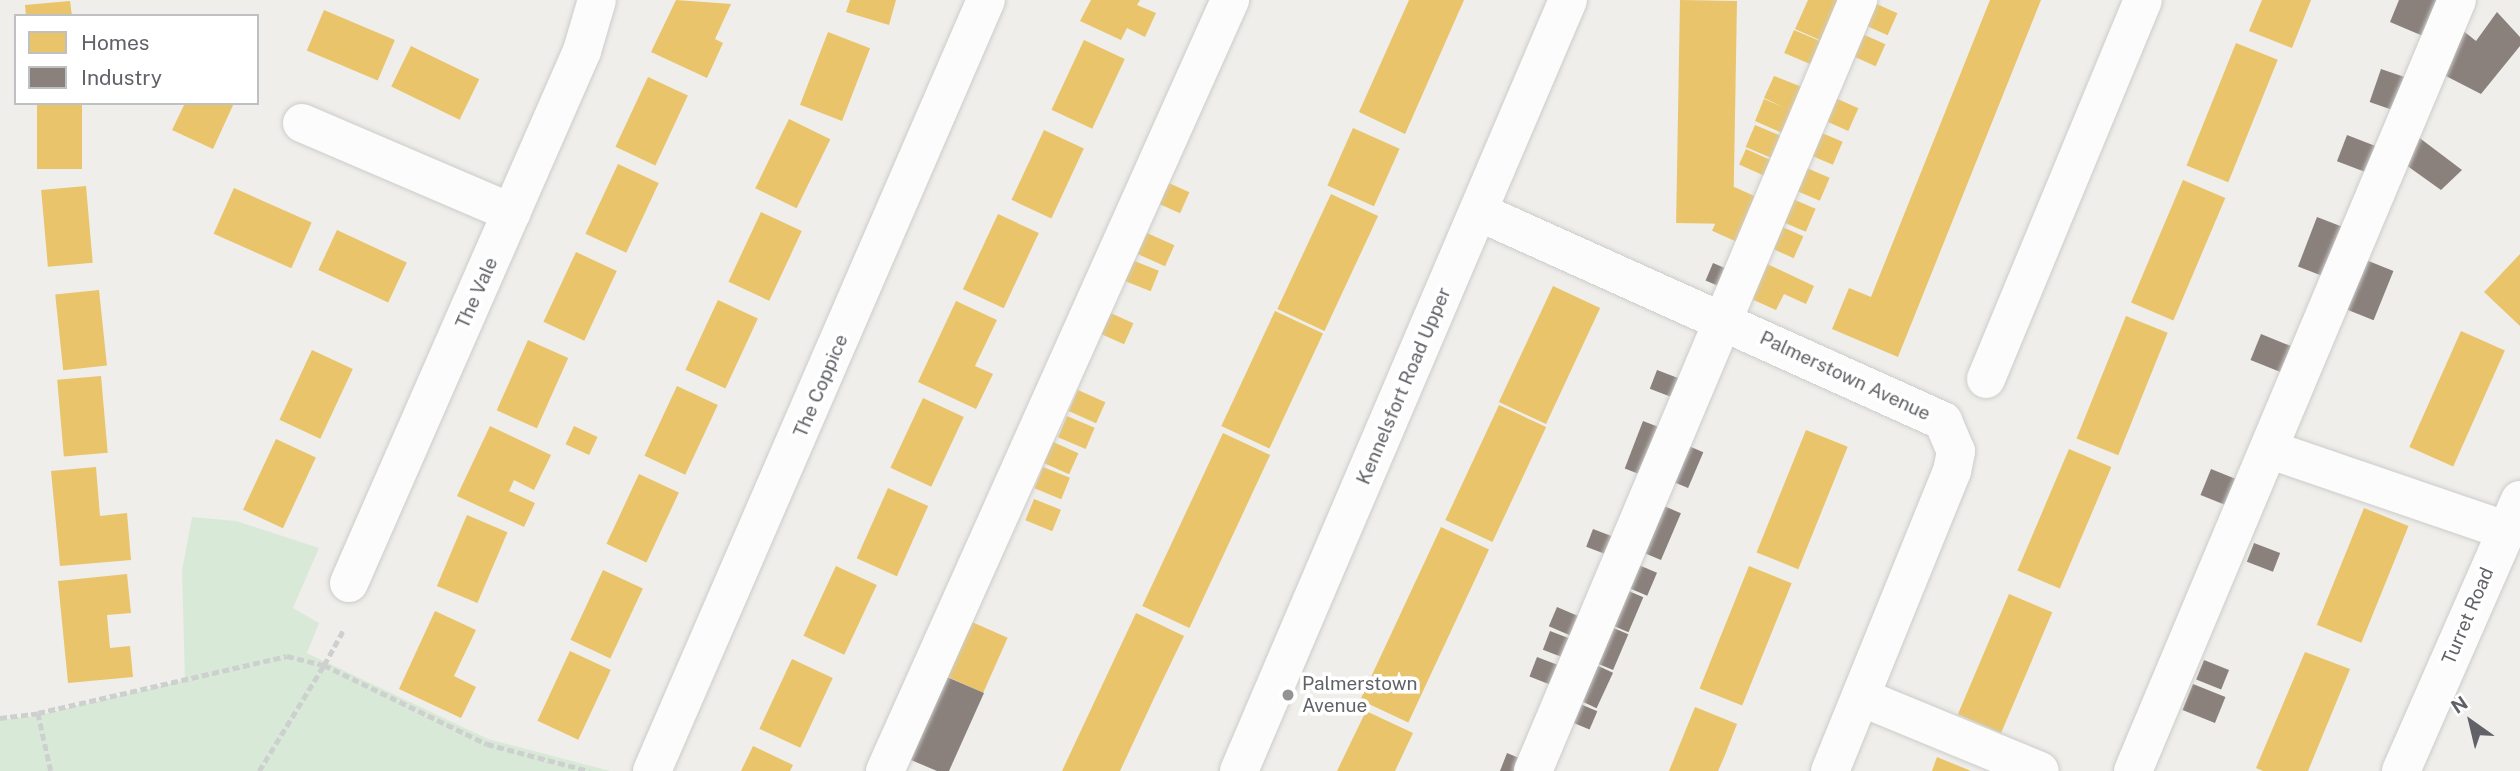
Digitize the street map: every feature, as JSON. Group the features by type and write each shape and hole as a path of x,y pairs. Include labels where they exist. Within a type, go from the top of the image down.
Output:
{"street":[{"name":"The Vale","path":"349,583 582,51 597,0"},
{"name":"The Coppice","path":"652,771 986,0"},
{"path":"885,771 1230,0"},
{"name":"Kennelsfort Road Upper","path":"1239,771 1569,0"},
{"path":"1533,771 1858,0"},
{"path":"1986,379 2143,0"},
{"path":"2133,771 2271,450 2457,0"},
{"path":"302,124 512,213"},
{"name":"Palmerstown Avenue","path":"1479,212 1722,319 1943,421 1956,451 1863,698 1830,771"},
{"path":"2271,450 2513,515"},
{"name":"Turret Road","path":"2400,771 2513,515"},
{"path":"1863,698 2040,771"}],"path":[{"path":"259,771 343,631"},
{"path":"0,718 38,713 287,656 324,665 487,744 589,771"},
{"path":"38,713 51,771"}],"green space":[{"path":"192,517 236,521 319,548 293,608 319,623 307,653 488,739 610,771 0,771 0,720 36,716 185,680 182,571"}],"building: Homes":[{"path":"676,0 731,4 715,39 723,43 707,78 651,52"},
{"path":"850,0 896,0 889,25 846,12"},
{"path":"1091,0 1140,0 1137,5 1156,13 1145,37 1127,28 1121,40 1080,21"},
{"path":"1409,0 1464,0 1405,134 1359,112"},
{"path":"1680,0 1737,1 1733,224 1676,223"},
{"path":"1808,0 1840,0 1822,41 1795,29"},
{"path":"1990,0 2041,0 1898,357 1832,329 1849,288 1871,297"},
{"path":"2262,0 2311,0 2292,48 2249,31"},
{"path":"70,1 72,14 26,14 25,5"},
{"path":"1870,1 1897,13 1888,35 1860,23"},
{"path":"324,10 395,40 378,81 307,51"},
{"path":"1794,30 1822,42 1812,65 1784,53"},
{"path":"828,32 870,48 842,121 800,105"},
{"path":"1858,32 1885,44 1876,66 1848,54"},
{"path":"1084,40 1125,59 1092,129 1051,110"},
{"path":"2236,43 2278,60 2228,182 2187,165"},
{"path":"411,46 479,79 460,120 391,86"},
{"path":"1774,76 1802,87 1782,133 1755,121 1764,99 1785,108 1764,98"},
{"path":"648,77 688,96 655,165 615,147"},
{"path":"1831,96 1858,108 1848,131 1821,119"},
{"path":"37,105 82,105 82,169 37,169"},
{"path":"184,105 233,105 213,149 172,130"},
{"path":"789,119 830,139 797,208 755,188"},
{"path":"1755,125 1783,137 1773,159 1746,147"},
{"path":"1353,128 1400,149 1374,206 1327,186"},
{"path":"1044,130 1084,149 1051,218 1011,200"},
{"path":"1815,130 1843,142 1833,165 1805,153"},
{"path":"1746,149 1773,161 1766,177 1739,165"},
{"path":"618,164 659,183 626,253 585,234"},
{"path":"1802,166 1830,178 1820,201 1792,189"},
{"path":"1162,180 1189,192 1180,213 1153,201"},
{"path":"2183,180 2225,198 2173,320 2131,302"},
{"path":"86,186 93,263 48,267 41,190"},
{"path":"1732,186 1759,198 1739,243 1712,231"},
{"path":"234,188 312,223 291,268 214,234"},
{"path":"1331,194 1378,216 1324,331 1277,309"},
{"path":"1788,197 1816,209 1806,232 1778,220"},
{"path":"761,212 802,231 769,301 728,282"},
{"path":"998,214 1039,233 1004,308 963,289"},
{"path":"1776,224 1803,236 1794,258 1766,246"},
{"path":"337,230 407,263 388,302 318,270"},
{"path":"1147,233 1174,245 1165,266 1138,254"},
{"path":"576,252 617,271 584,341 543,322"},
{"path":"2520,254 2520,326 2484,292"},
{"path":"1132,260 1159,271 1151,291 1124,280"},
{"path":"1763,262 1814,286 1806,304 1784,294 1776,310 1747,297"},
{"path":"1553,286 1600,308 1546,424 1499,402"},
{"path":"99,290 107,366 63,370 55,295"},
{"path":"718,300 758,319 725,388 685,370"},
{"path":"956,301 997,320 975,366 993,374 976,409 918,382"},
{"path":"1106,311 1133,323 1124,344 1097,332"},
{"path":"1275,311 1323,333 1269,448 1221,426"},
{"path":"2126,316 2168,333 2118,455 2077,438"},
{"path":"2461,331 2505,351 2453,467 2409,447"},
{"path":"528,340 568,358 537,428 497,410"},
{"path":"312,350 353,369 320,439 279,420"},
{"path":"101,376 108,453 64,457 57,380"},
{"path":"677,386 718,405 685,475 644,456"},
{"path":"1078,390 1105,402 1096,423 1069,411"},
{"path":"923,398 964,417 931,487 890,468"},
{"path":"1499,405 1546,427 1492,542 1445,520"},
{"path":"1067,416 1095,428 1086,449 1058,437"},
{"path":"490,426 551,455 534,490 514,480 509,491 535,503 524,527 457,496"},
{"path":"574,426 598,437 589,455 566,444"},
{"path":"1806,430 1848,447 1798,569 1757,552"},
{"path":"1223,433 1270,455 1189,628 1142,606"},
{"path":"276,439 316,458 283,528 243,510"},
{"path":"1051,441 1078,453 1069,474 1042,462"},
{"path":"2069,449 2111,467 2060,588 2017,571"},
{"path":"96,467 100,516 127,513 131,560 60,566 51,471"},
{"path":"1043,467 1070,478 1061,499 1034,488"},
{"path":"639,474 679,493 646,562 606,544"},
{"path":"888,488 928,506 897,576 857,558"},
{"path":"1034,499 1061,510 1052,531 1025,520"},
{"path":"2364,508 2409,526 2361,643 2317,625"},
{"path":"467,515 508,532 477,603 437,586"},
{"path":"1441,527 1489,549 1408,723 1360,700"},
{"path":"836,566 877,585 844,655 803,636"},
{"path":"1749,566 1792,583 1742,706 1700,688"},
{"path":"603,570 643,589 610,658 570,640"},
{"path":"127,574 131,613 107,615 110,648 130,646 133,677 68,683 58,581"},
{"path":"2009,594 2052,612 2001,733 1958,715"},
{"path":"435,611 476,630 454,676 476,687 461,718 399,689"},
{"path":"1136,613 1184,636 1120,771 1062,771"},
{"path":"972,622 1008,638 983,693 948,677"},
{"path":"570,651 611,670 578,740 537,721"},
{"path":"2305,652 2350,669 2308,771 2263,771 2256,768"},
{"path":"792,659 833,678 800,748 759,729"},
{"path":"1695,707 1737,724 1725,755 1718,771 1669,771"},
{"path":"1366,711 1413,733 1395,771 1337,771"},
{"path":"753,746 793,765 790,771 741,771"},
{"path":"1937,757 1971,771 1932,771"}],"building: Industry":[{"path":"2399,0 2438,0 2423,36 2390,22"},
{"path":"2497,12 2520,37 2520,46 2481,94 2442,74 2456,25 2476,41"},
{"path":"2381,69 2407,78 2396,111 2370,102"},
{"path":"2347,135 2381,148 2371,174 2337,161"},
{"path":"2417,136 2462,170 2441,190 2406,165"},
{"path":"2317,217 2351,230 2332,279 2298,266"},
{"path":"2361,258 2393,271 2374,320 2341,307"},
{"path":"1713,263 1732,271 1725,289 1706,280"},
{"path":"2261,334 2295,348 2285,374 2251,360"},
{"path":"1657,370 1683,380 1676,399 1650,389"},
{"path":"1643,421 1666,430 1648,478 1625,469"},
{"path":"1684,444 1703,452 1688,488 1669,480"},
{"path":"2211,469 2245,483 2235,509 2201,495"},
{"path":"1657,503 1681,513 1661,560 1637,550"},
{"path":"1593,529 1619,539 1612,557 1586,547"},
{"path":"2254,543 2280,553 2273,572 2247,562"},
{"path":"1634,563 1657,573 1647,596 1624,586"},
{"path":"1624,589 1643,597 1628,632 1609,624"},
{"path":"1557,607 1583,618 1575,637 1549,626"},
{"path":"1609,626 1628,634 1613,670 1594,662"},
{"path":"1550,631 1576,641 1569,660 1543,650"},
{"path":"1537,657 1563,667 1556,687 1529,677"},
{"path":"2204,660 2229,670 2221,690 2196,679"},
{"path":"1594,664 1613,673 1597,708 1578,699"},
{"path":"947,677 984,693 949,771 937,771 911,760"},
{"path":"2193,684 2225,697 2215,723 2183,710"},
{"path":"1578,703 1597,711 1590,730 1570,721"},
{"path":"1507,753 1526,761 1522,771 1500,771"}],"place":[{"name":"Palmerstown Avenue","path":"1288,695"}]}
